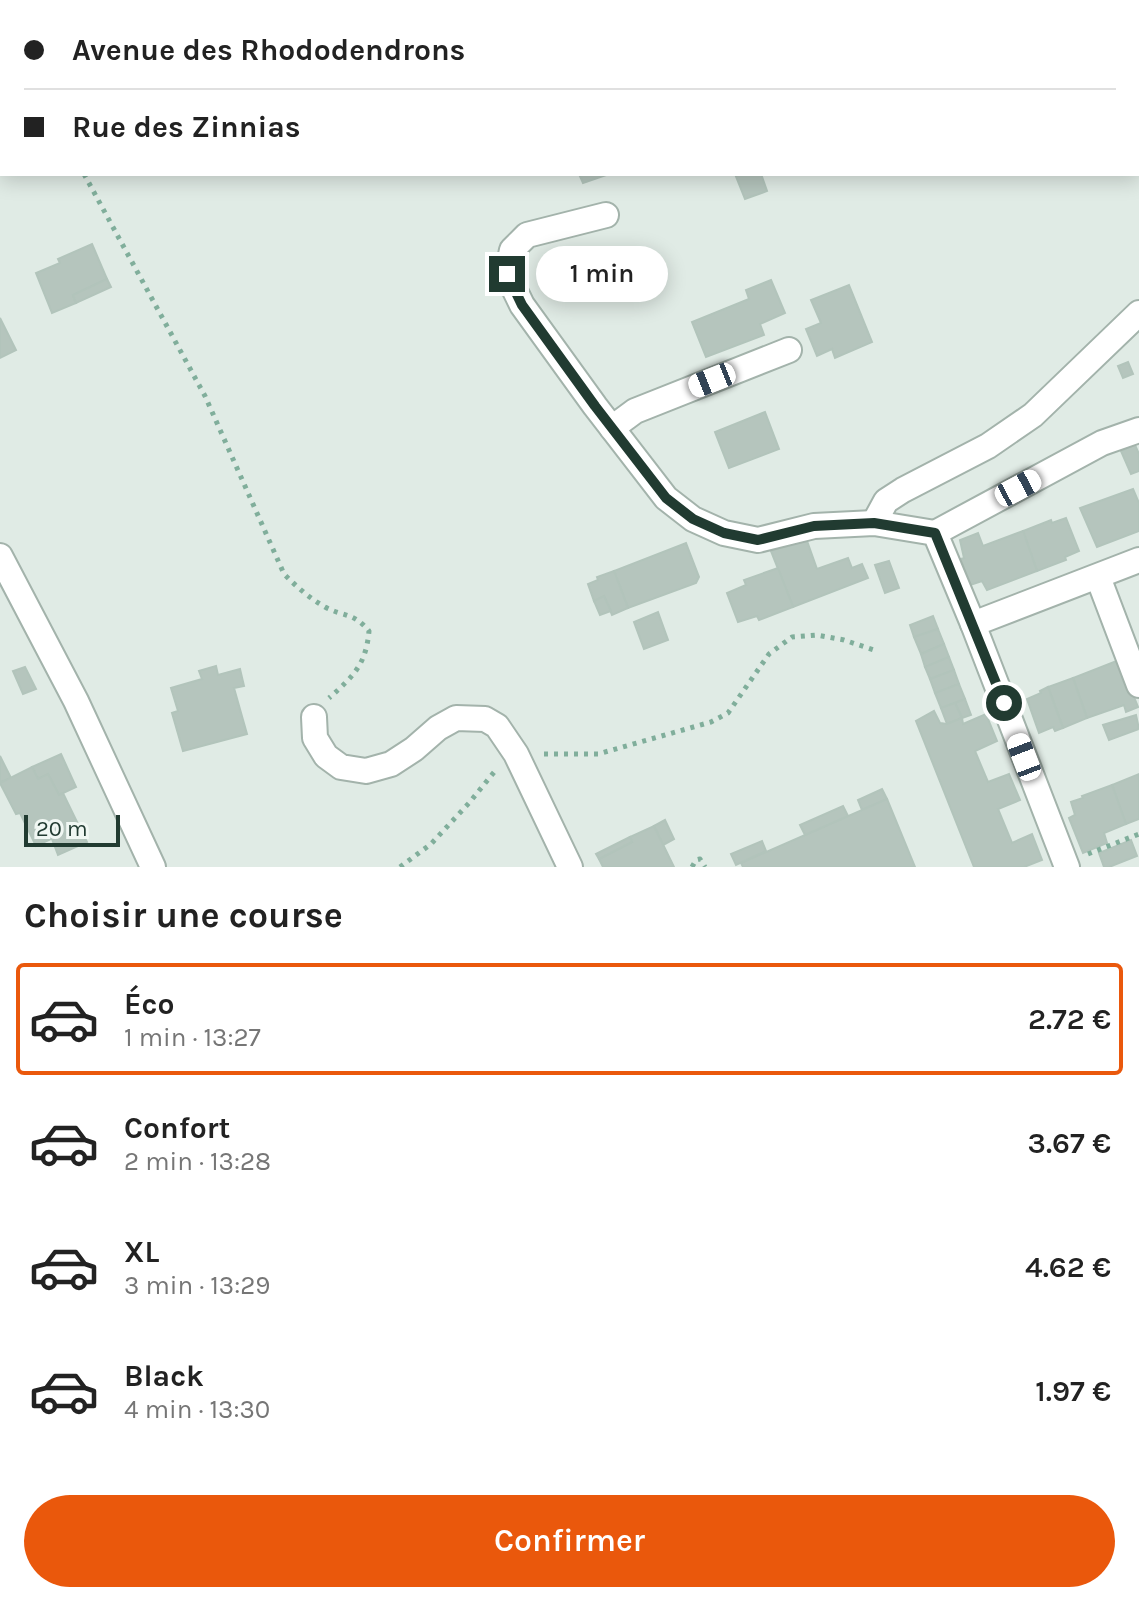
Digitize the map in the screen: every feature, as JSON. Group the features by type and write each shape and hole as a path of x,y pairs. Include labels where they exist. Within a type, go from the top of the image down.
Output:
{"street":[{"path":"606,215 527,235 512,250 507,274 522,305 666,498 693,519 724,533 758,540 814,526 874,523 935,533 1102,443 1139,430"},
{"path":"874,523 886,501 988,446 1033,415 1139,313"},
{"path":"612,428 635,411 789,350"},
{"path":"935,533 1067,865"},
{"path":"0,556 76,701 153,867"},
{"path":"973,624 1139,560"},
{"path":"1098,577 1139,685"},
{"path":"314,717 315,738 326,756 341,767 366,771 391,764 456,718 485,719 497,726 516,754 570,867"}],"path":[{"path":"85,176 205,396 284,574 326,607 359,619 369,631 367,650 352,678 323,703 314,717"},
{"path":"400,867 431,844 495,771 516,754 598,754 711,722 728,713 769,654 792,637 817,635 877,651"},
{"path":"1067,865 1139,834"},
{"path":"692,867 700,859 705,867"}],"building":[{"path":"580,176 603,176 583,183"},
{"path":"736,176 762,176 767,191 745,199"},
{"path":"92,244 107,279 73,295 76,303 52,313 36,273"},
{"path":"107,279 111,287 76,303 73,295"},
{"path":"771,280 785,313 760,324 764,335 706,357 692,322 749,299 746,290"},
{"path":"849,285 872,342 835,358 832,349 817,356 806,329 821,323 811,300"},
{"path":"0,318 16,350 0,358"},
{"path":"1128,362 1133,374 1123,378 1118,366"},
{"path":"765,412 779,449 729,468 715,432"},
{"path":"1135,445 1139,454 1139,471 1131,474 1121,451"},
{"path":"1133,489 1139,503 1139,531 1097,547 1080,508"},
{"path":"1066,518 1079,551 1065,557 1066,560 1037,571 1023,531 1051,520 1052,523"},
{"path":"1023,531 1037,571 987,590 982,581 970,585 961,559 964,558 960,540 978,533 983,546"},
{"path":"806,538 817,569 848,558 852,568 862,564 868,578 793,607 771,551"},
{"path":"686,543 699,577 696,583 628,608 614,571"},
{"path":"889,561 899,588 885,593 875,565"},
{"path":"778,568 793,607 759,620 757,616 738,622 727,593 746,585 744,580"},
{"path":"614,571 628,608 612,615 604,596 594,601 588,584"},
{"path":"604,596 611,611 600,615 594,601"},
{"path":"658,612 668,640 644,649 634,622"},
{"path":"933,616 938,629 914,637 910,625"},
{"path":"938,629 944,644 921,654 914,637"},
{"path":"944,644 949,657 925,667 921,654"},
{"path":"949,657 954,670 930,679 925,667"},
{"path":"1119,660 1138,707 1126,712 1124,705 1087,718 1073,678"},
{"path":"216,666 218,675 240,669 244,686 234,688 247,734 183,751 172,713 178,711 171,688 202,679 199,671"},
{"path":"25,667 36,689 23,694 13,671"},
{"path":"954,670 959,684 935,693 930,679"},
{"path":"1073,678 1087,718 1063,728 1048,687"},
{"path":"959,684 965,699 941,708 935,693"},
{"path":"1048,687 1063,728 1055,731 1053,727 1039,733 1027,699"},
{"path":"965,699 971,715 962,718 955,703"},
{"path":"955,703 962,718 947,724 941,708"},
{"path":"934,711 940,723 947,724 962,718 963,724 986,714 997,741 975,751 988,782 1009,774 1020,800 998,809 1012,843 1032,834 1042,860 1024,867 974,867 916,721"},
{"path":"1136,715 1139,729 1109,740 1103,725"},
{"path":"61,754 76,787 59,795 48,774 38,779 32,767"},
{"path":"0,756 11,778 0,782"},
{"path":"32,767 38,779 48,774 59,795 63,793 79,826 36,846 20,813 16,814 0,783"},
{"path":"1139,774 1139,819 1126,824 1112,785"},
{"path":"1112,785 1126,824 1104,833 1107,843 1083,853 1069,818 1075,815 1071,802"},
{"path":"882,789 887,799 862,810 858,800"},
{"path":"887,799 915,867 743,867 741,863"},
{"path":"843,806 848,816 805,835 800,825"},
{"path":"665,820 674,839 663,845 654,826"},
{"path":"79,826 87,842 58,855 52,839"},
{"path":"654,826 674,867 603,867 599,859 632,842 630,837"},
{"path":"630,837 632,842 599,859 596,854"},
{"path":"1131,840 1137,856 1104,867 1099,853"},
{"path":"762,841 766,851 736,865 731,854"}],"route":[{"path":"507,274 522,305 595,406 666,498 693,519 724,533 758,540 814,526 874,523 935,533 1004,703"}]}
